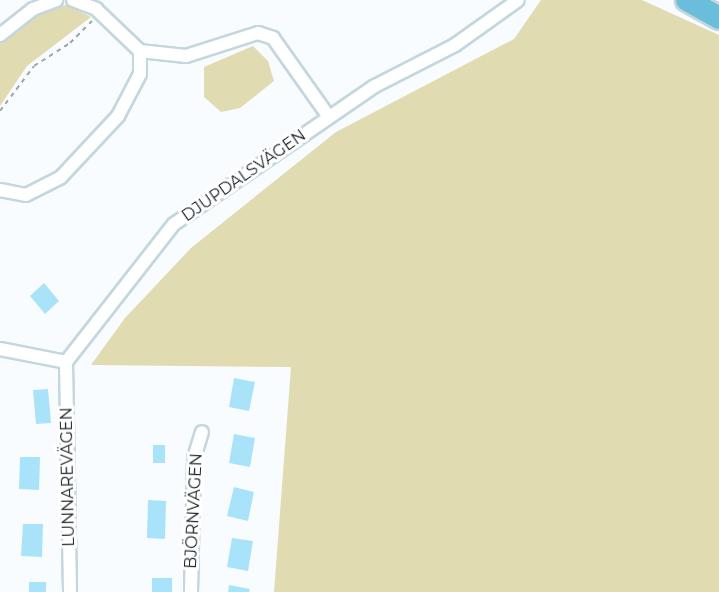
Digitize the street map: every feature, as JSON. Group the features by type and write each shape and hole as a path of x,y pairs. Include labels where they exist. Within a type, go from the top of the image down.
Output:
{"highway":[{"path":"687,0 719,18"}],"street":[{"path":"0,35 33,9 56,0"},
{"path":"73,0 100,12 140,51 186,56 258,33 273,38 329,117"},
{"name":"DJUPDALSVÄGEN","path":"66,362 174,224 372,87 455,45 518,0"},
{"path":"0,190 26,195 61,177 118,116 140,74 140,51"},
{"path":"0,349 66,362"},
{"name":"LUNNAREVÄGEN","path":"66,362 70,592"},
{"name":"BJÖRNVÄGEN","path":"191,592 194,458 202,432"}],"path":[{"path":"0,111 34,66 70,43 100,12"}],"shaded area":[{"path":"541,0 642,0 719,35 719,592 274,592 291,367 91,365 125,318 191,248 336,132 514,39"},
{"path":"66,5 91,17 27,66 0,106 0,43 37,12"},
{"path":"253,46 268,61 274,81 240,108 221,112 204,97 204,67"}],"building":[{"path":"44,283 59,301 45,314 30,296"},
{"path":"234,378 255,382 249,411 229,407"},
{"path":"48,389 51,423 36,424 33,390"},
{"path":"234,434 255,438 250,467 229,463"},
{"path":"153,445 165,445 165,463 153,463"},
{"path":"20,457 40,457 39,490 19,489"},
{"path":"234,487 254,492 248,521 227,516"},
{"path":"148,500 166,501 165,539 147,538"},
{"path":"23,524 43,524 42,557 21,556"},
{"path":"232,538 253,541 248,571 227,567"},
{"path":"152,578 172,578 172,592 152,592"},
{"path":"29,582 46,582 46,592 29,592"},
{"path":"229,585 250,589 249,592 228,592"}]}
